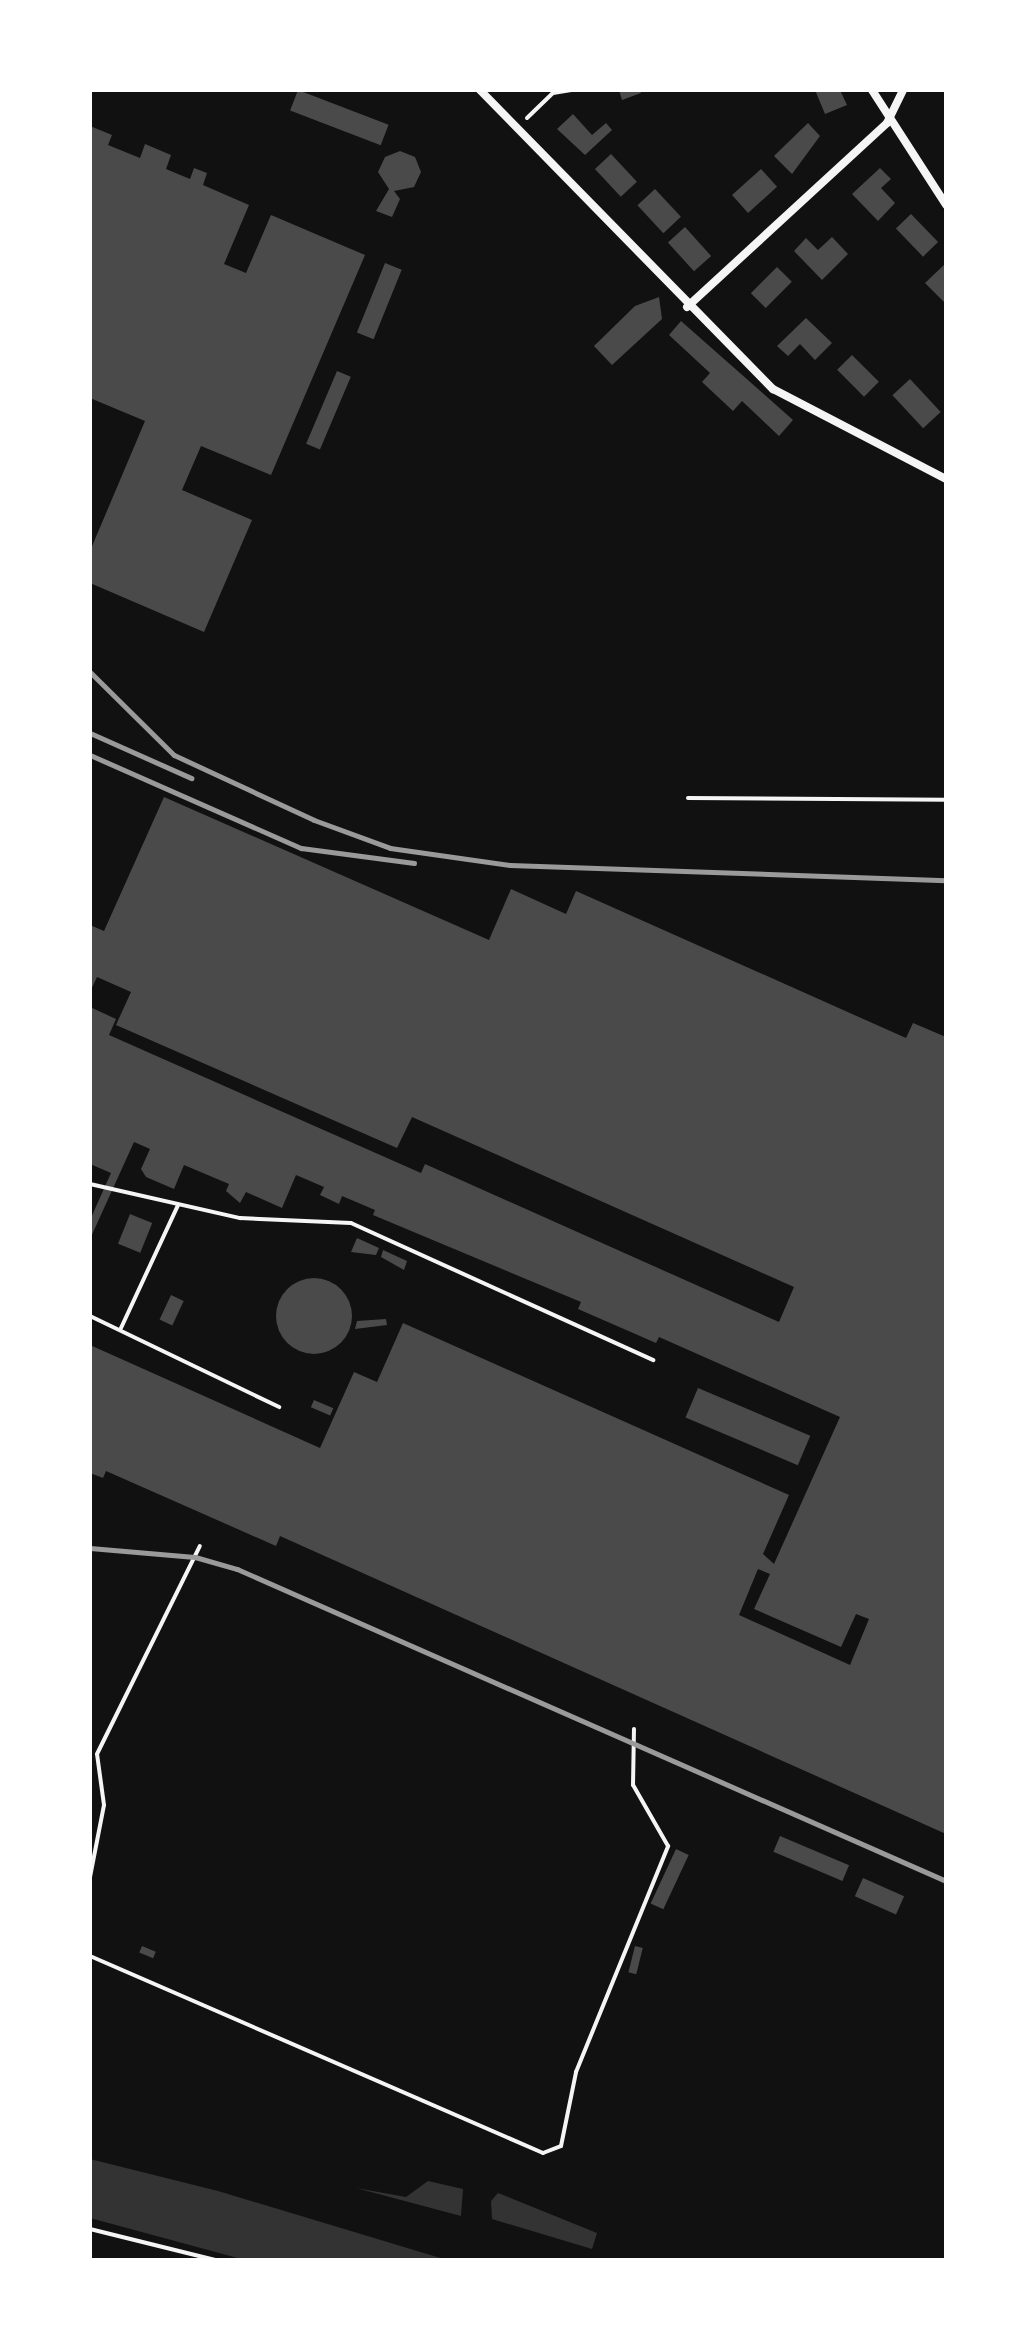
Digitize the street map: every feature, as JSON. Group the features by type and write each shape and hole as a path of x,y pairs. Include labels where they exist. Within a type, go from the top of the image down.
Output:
{"street":[{"path":"480,90 687,307 774,390 946,479"},
{"path":"872,90 887,122 946,205"},
{"path":"687,307 887,122 903,90"}],"lane":[{"path":"90,1184 240,1218 352,1223 653,1360"},
{"path":"120,1330 178,1205"},
{"path":"90,1316 279,1407"},
{"path":"90,1876 104,1805 97,1754 200,1546"},
{"path":"90,1956 543,2153 561,2146 576,2072 668,1846 630,1774 634,1729"}],"path":[{"path":"517,129 553,93 573,90"},
{"path":"688,798 946,800"},
{"path":"90,2229 215,2260"}],"shaded area":[{"path":"90,2159 218,2191 447,2260 245,2260 90,2218"},
{"path":"428,2181 463,2189 461,2216 356,2188 406,2197"},
{"path":"498,2193 597,2233 592,2249 492,2219 491,2201"}],"building":[{"path":"298,90 389,125 381,145 290,111"},
{"path":"619,90 640,90 641,93 622,100"},
{"path":"815,90 840,90 847,105 825,114"},
{"path":"573,114 592,135 606,123 612,130 585,155 557,129"},
{"path":"808,123 820,136 792,174 774,156"},
{"path":"90,126 112,135 108,145 140,158 145,144 171,155 166,169 190,179 194,168 207,173 203,185 249,205 224,264 246,273 271,215 365,255 271,475 201,446 182,490 252,520 204,632 90,583 90,551 145,421 90,398"},
{"path":"400,151 415,157 421,172 414,187 394,191 400,199 392,217 376,211 389,189 378,172 385,157"},
{"path":"611,154 637,182 621,197 595,169"},
{"path":"880,168 891,179 881,188 895,203 878,221 852,194"},
{"path":"761,169 777,187 748,213 732,195"},
{"path":"655,189 681,217 663,233 637,205"},
{"path":"911,214 938,242 923,257 896,229"},
{"path":"685,227 711,256 694,271 668,242"},
{"path":"832,237 848,254 822,280 794,251 806,238 818,250"},
{"path":"385,263 402,270 374,339 357,333"},
{"path":"946,263 946,304 925,283"},
{"path":"777,267 792,282 766,308 751,293"},
{"path":"659,297 662,319 612,365 594,346 635,306"},
{"path":"806,318 832,343 815,360 800,344 788,356 777,346"},
{"path":"681,321 793,420 779,436 742,401 733,411 702,382 710,373 669,335"},
{"path":"852,355 879,382 864,397 837,370"},
{"path":"337,371 351,377 320,450 306,444"},
{"path":"910,379 941,412 923,428 892,395"},
{"path":"164,797 489,940 511,889 566,914 576,891 906,1038 913,1023 946,1037 946,1834 280,1536 276,1546 106,1471 103,1478 90,1473 90,1345 320,1448 354,1372 377,1382 403,1323 789,1495 763,1554 774,1564 840,1417 659,1337 656,1343 578,1309 581,1302 373,1215 375,1210 342,1196 339,1204 320,1195 324,1187 296,1175 282,1208 246,1192 240,1203 226,1191 229,1184 184,1165 174,1189 146,1177 141,1169 150,1149 134,1142 90,1239 90,1220 111,1173 90,1164 90,1007 116,1019 109,1035 421,1173 425,1164 779,1322 794,1287 412,1117 397,1148 116,1025 131,992 97,977 90,992 90,925 104,931","holes":["758,1569 770,1574 754,1609 841,1647 856,1614 869,1619 850,1665 739,1615"]},
{"path":"130,1214 152,1223 140,1253 118,1244"},
{"path":"357,1238 379,1248 376,1255 351,1252"},
{"path":"383,1250 407,1261 404,1270 381,1257"},
{"path":"314,1278 341,1289 352,1316 341,1343 314,1354 287,1343 276,1316 287,1289"},
{"path":"171,1295 184,1301 172,1325 160,1319"},
{"path":"386,1319 387,1325 355,1329 357,1321"},
{"path":"698,1388 810,1436 798,1465 685,1417"},
{"path":"314,1400 333,1408 330,1416 311,1407"},
{"path":"780,1836 849,1865 842,1881 773,1852"},
{"path":"676,1849 689,1855 663,1909 651,1903"},
{"path":"863,1878 904,1896 896,1915 855,1896"},
{"path":"142,1946 156,1952 153,1958 139,1952"},
{"path":"635,1946 643,1948 636,1974 628,1972"}],"railway":[{"path":"90,672 174,755 314,820 390,848 510,865 946,880"},
{"path":"90,733 191,778"},
{"path":"90,755 301,848 414,863"},
{"path":"90,1548 195,1557 237,1569 946,1881"}]}
